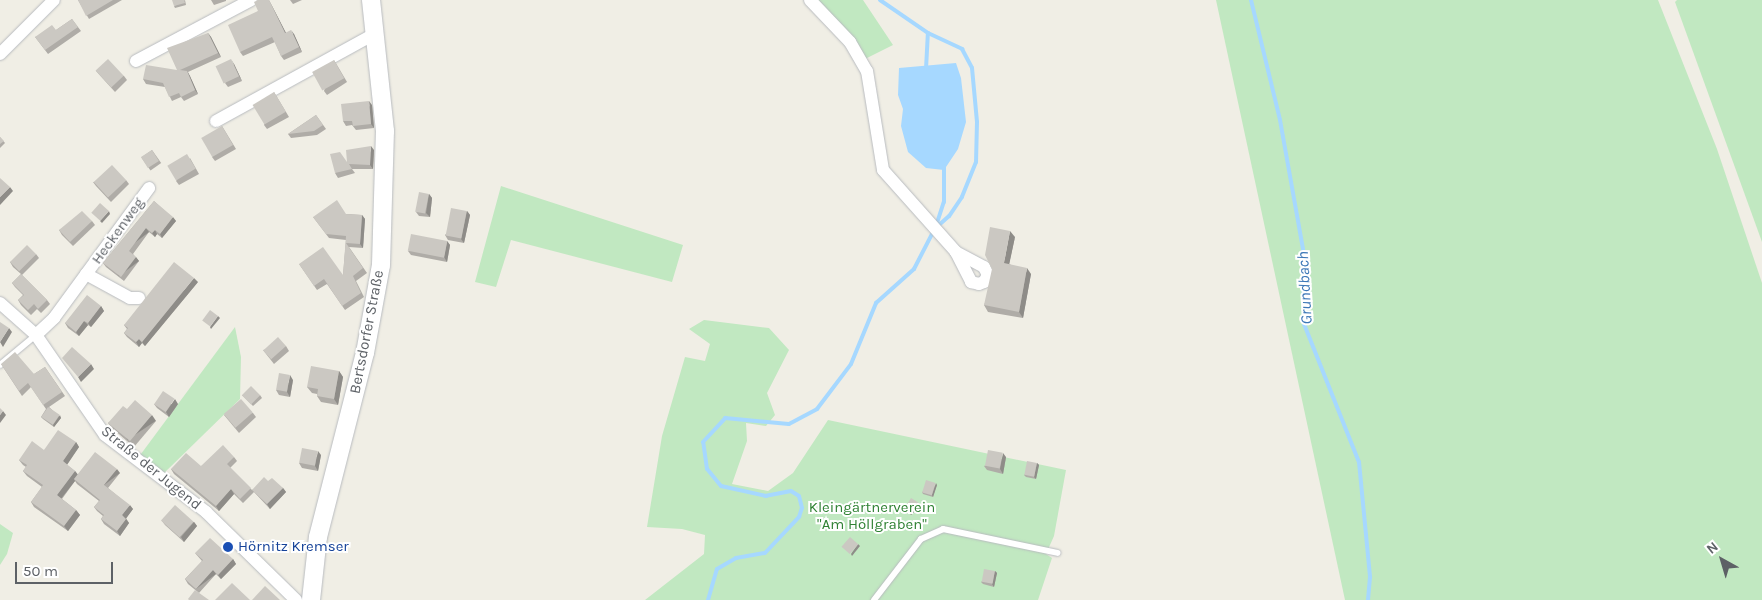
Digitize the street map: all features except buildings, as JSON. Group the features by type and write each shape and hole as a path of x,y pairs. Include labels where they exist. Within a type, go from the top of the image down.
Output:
{"main road":[{"name":"Bertsdorfer Straße","path":"311,600 312,568 318,537 365,354 381,265 386,140 371,0"}],"street":[{"path":"136,61 251,0"},
{"path":"810,0 860,56 871,86 878,155 883,170 956,252"},
{"path":"0,54 49,1"},
{"path":"216,121 376,33"},
{"name":"Heckenweg","path":"36,335 54,318 149,188"},
{"name":"Heckenweg","path":"86,274 130,298 139,298"},
{"name":"Straße der Jugend","path":"0,303 36,335 105,434 206,512 296,600"}],"lane":[{"path":"0,366 36,335"},
{"path":"874,600 921,539 943,529 1058,552"}],"green space":[{"path":"814,0 863,0 893,45 865,59"},
{"path":"1216,0 1658,0 1717,149 1762,283 1762,600 1345,600"},
{"path":"1677,0 1762,0 1762,242 1675,2"},
{"path":"501,186 683,245 672,282 511,240 496,287 475,282"},
{"name":"Kleingärtnerverein \"Am Höllgraben\"","path":"704,320 769,328 789,350 767,393 775,415 766,426 746,423 747,441 732,484 768,491 793,473 828,420 1066,470 1054,536 1046,554 1052,558 1038,600 645,600 704,554 705,535 682,529 647,527 662,436 685,357 705,361 710,344 689,329"},
{"path":"235,327 241,357 240,399 161,476 138,458"},
{"path":"0,524 13,533 7,554 0,565"}],"water":[{"path":"956,63 961,78 966,122 958,149 944,170 926,168 908,152 901,126 903,109 898,95 899,68"}],"waterway":[{"path":"880,0 928,33 962,49 972,68 977,122 976,162 962,197 949,216 938,226"},
{"name":"Grundbach","path":"1251,0 1280,120 1303,249 1304,324 1359,462 1370,577 1368,600"},
{"path":"926,69 928,33"},
{"path":"936,226 944,202 944,166"},
{"path":"708,600 717,569 736,558 765,553 799,517 802,508 799,496 791,491 766,496 721,486 707,469 703,442 725,418 789,424 817,409 851,364 876,303 914,269 933,232"}],"place":[{"name":"Hörnitz Kremser","path":"228,547"}]}
